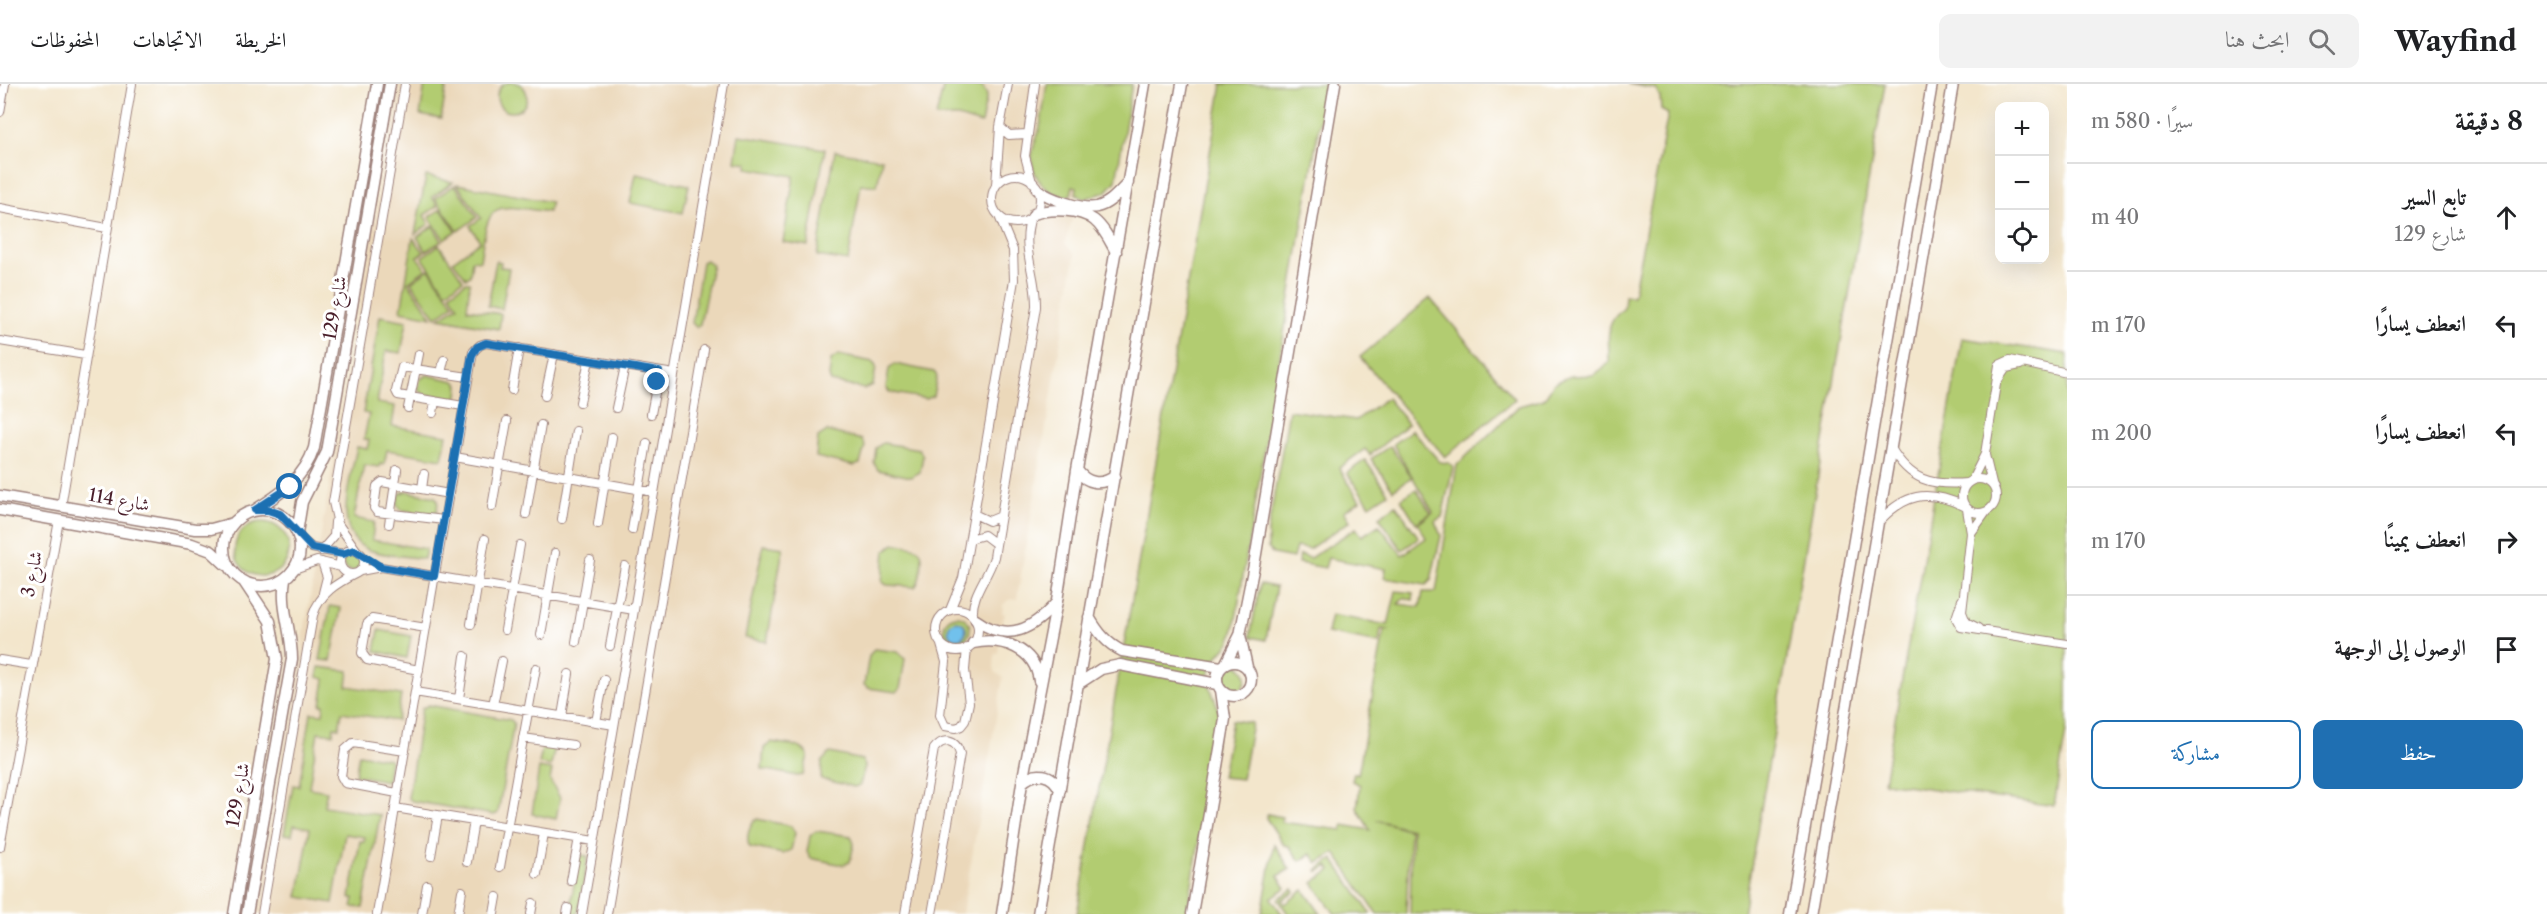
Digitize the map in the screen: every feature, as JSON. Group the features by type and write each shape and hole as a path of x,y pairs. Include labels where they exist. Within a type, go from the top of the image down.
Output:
{"street":[{"path":"0,112 5,84"},
{"path":"61,507 132,84"},
{"name":"شارع 129","path":"255,510 299,477 307,467 314,448 377,84"},
{"name":"شارع 129","path":"298,535 302,502 327,452 390,84"},
{"path":"321,551 334,536 333,502 405,84"},
{"path":"582,914 724,84"},
{"path":"1008,84 1000,127 999,167 992,200 1013,250 1015,271 961,583 950,610 938,623 946,673 940,716 945,726 950,728 961,726 967,714 970,645 978,632 974,618 974,597 989,571 996,543 1036,307 1035,281 1026,247 1033,215 1039,204 1035,186 1026,166 1026,134 1035,84"},
{"path":"1002,914 1022,783 1057,601 1077,470 1144,84"},
{"path":"1038,914 1182,84"},
{"path":"1192,914 1225,719 1217,675 1240,634 1335,84"},
{"path":"1790,914 1932,84"},
{"path":"1811,914 1953,84"},
{"path":"1000,127 1015,136 1026,134"},
{"path":"995,188 1002,180 1012,176 1023,177 1062,207 1095,221 1116,252"},
{"path":"999,216 1012,223 1022,222 1033,215 1062,207 1097,207 1113,199 1128,183"},
{"path":"1095,221 1097,207"},
{"path":"0,208 107,228"},
{"path":"0,341 85,355"},
{"path":"377,914 473,352 480,345 519,348 674,374"},
{"path":"512,390 519,348"},
{"path":"607,914 704,350"},
{"path":"408,408 418,354"},
{"path":"545,396 554,354"},
{"path":"441,373 444,360"},
{"path":"580,402 589,360"},
{"path":"2067,373 2010,360 2001,363 1996,371 1997,384 1985,454 1962,492 1971,533 1962,600 1964,619 1979,629 2067,644"},
{"path":"616,408 625,366"},
{"path":"463,406 397,393 400,370 403,367 468,377"},
{"path":"651,414 659,372"},
{"path":"433,413 435,401"},
{"path":"492,507 507,421"},
{"path":"526,514 541,425"},
{"path":"561,519 576,431"},
{"path":"598,524 612,437"},
{"path":"632,530 647,443"},
{"path":"1891,448 1906,470 1914,476 1936,483 1970,482 1982,479 1992,484"},
{"path":"1971,533 1996,502 1996,492 1985,454"},
{"path":"454,457 654,492"},
{"path":"388,524 397,470"},
{"path":"1077,470 1087,480 1097,483 1115,476"},
{"path":"422,489 424,474"},
{"path":"444,520 375,510 377,486 382,482 448,494"},
{"name":"شارع 114","path":"0,496 195,530 211,529 233,523"},
{"path":"1877,524 1896,504 1915,496 1945,498 1976,513 1986,512"},
{"name":"شارع 114","path":"0,510 192,544 211,551 226,565"},
{"path":"298,535 301,548 294,569 285,579 261,587 244,582 226,565 224,542 233,523 255,510 268,510 280,514 312,548 321,551 360,553"},
{"path":"974,514 985,521 1001,516"},
{"path":"335,516 347,539 360,553 381,567"},
{"path":"415,528 417,517"},
{"name":"شارع 3","path":"0,847 31,665 59,520"},
{"path":"970,539 984,535 996,543"},
{"path":"339,583 347,539"},
{"path":"471,624 485,539"},
{"path":"506,630 520,545"},
{"path":"320,598 339,583 359,572 364,564 360,553"},
{"path":"541,635 555,554"},
{"path":"576,642 591,560"},
{"path":"294,569 310,563 322,562 342,568 349,574 381,567 634,610"},
{"path":"262,914 314,615 327,581 322,562"},
{"path":"610,646 625,566"},
{"name":"شارع 129","path":"247,914 292,660 283,602 285,579"},
{"name":"شارع 129","path":"234,914 278,659 270,621 244,582"},
{"path":"950,610 965,610 991,628 1011,632 1040,620 1057,601"},
{"path":"1089,617 1099,633 1111,645 1133,654 1224,665 1237,661 1247,667"},
{"path":"418,669 365,659 362,653 365,634 368,622 374,619 426,628"},
{"path":"1010,644 1011,632"},
{"path":"1225,719 1251,685 1252,678 1247,667 1240,634"},
{"path":"940,641 952,650 990,640 1010,644 1024,653 1034,666 1040,689"},
{"path":"1131,666 1133,654"},
{"path":"459,699 465,656"},
{"path":"0,660 31,665"},
{"path":"494,705 502,661"},
{"path":"1078,684 1101,669 1131,666 1219,687 1231,696 1242,694"},
{"path":"500,867 536,668"},
{"path":"562,716 569,674"},
{"path":"596,722 604,680"},
{"path":"415,692 614,725"},
{"path":"523,738 573,744"},
{"path":"905,914 934,748 937,744 949,741 955,743 960,754 932,914"},
{"path":"398,793 345,783 341,776 345,750 353,743 405,752"},
{"path":"1022,783 1029,777 1043,775 1056,782 1060,790"},
{"path":"395,808 594,841"},
{"path":"431,856 438,815"},
{"path":"467,862 474,821"},
{"path":"537,874 544,832"},
{"path":"572,881 579,838"},
{"path":"422,914 427,885"},
{"path":"458,914 462,891"},
{"path":"494,914 497,897"},
{"path":"531,914 533,903"}],"shaded area":[{"path":"398,84 1104,84 1075,186 1077,187 1076,195 1073,195 1072,220 1065,243 1075,255 1017,599 1008,600 1003,605 1002,613 1005,614 1001,624 998,653 995,653 994,668 996,673 1003,677 962,914 256,914"}],"green space":[{"path":"512,82 523,86 527,97 523,108 512,112 501,108 497,97 501,86"},
{"path":"425,84 447,84 441,119 420,115"},
{"path":"944,84 982,86 987,95 981,124 958,117 936,117"},
{"path":"1047,84 1132,84 1116,181 1106,192 1084,199 1076,194 1077,187 1073,186 1071,195 1063,196 1049,190 1037,178 1032,154"},
{"path":"1222,84 1326,84 1235,624 1231,641 1213,662 1207,679 1220,713 1187,914 1077,914"},
{"path":"1628,84 1885,84 1743,914 1410,914 1412,829 1376,820 1410,830 1406,914 1377,914 1335,853 1318,863 1311,854 1300,861 1289,846 1284,845 1266,818 1267,814 1282,817 1281,822 1342,830 1343,825 1370,830 1357,808 1360,785 1352,781 1354,773 1358,775 1384,631 1390,630 1381,629 1379,643 1327,633 1331,615 1388,625 1396,591 1414,593 1413,600 1404,598 1398,604 1420,607 1423,592 1436,592 1457,465 1519,406 1544,399 1554,383 1571,376 1594,375 1609,363 1610,327 1624,308 1625,296 1633,296 1668,114 1661,110 1660,97 1656,89"},
{"path":"739,135 825,149 808,246 783,242 794,176 747,168 748,163 735,161"},
{"path":"835,151 882,159 877,186 861,184 848,261 817,256"},
{"path":"636,174 689,185 683,213 630,203"},
{"path":"426,176 453,182 432,197 438,206 424,215 429,224 415,234"},
{"path":"457,184 551,202 548,212 514,208 495,211 486,227 480,261 472,260 470,276 466,278 453,261 480,241 470,226 481,218"},
{"path":"455,185 477,217 458,231 435,198"},
{"path":"441,209 456,231 444,239 429,217"},
{"path":"433,226 442,241 426,251 417,237"},
{"path":"413,238 424,252 417,257 426,269 408,282 432,317 401,311"},
{"path":"439,245 463,280 446,292 422,257"},
{"path":"706,260 712,265 700,324 696,327 692,323 702,262"},
{"path":"496,261 501,262 500,267 509,268 502,309 488,306"},
{"path":"429,269 454,304 436,317 411,282"},
{"path":"466,282 470,282 467,309 501,314 499,329 439,318 458,306 450,294"},
{"path":"1430,298 1515,399 1445,457 1360,357"},
{"path":"380,316 407,321 401,353 386,351 377,403 395,406 392,426 447,435 442,459 387,450 384,465 380,464 379,467 364,465 354,518 374,522 372,540 426,549 424,559 369,550 357,542 350,532 346,519 348,489 357,447 367,449 369,440 364,439 369,414 363,413"},
{"path":"1962,338 2067,354 2067,725 2054,806 1884,782"},
{"path":"838,355 873,362 876,367 873,385 864,389 831,382 829,377 831,360"},
{"path":"895,364 934,372 937,376 933,396 926,399 889,392 886,387 889,369"},
{"path":"427,375 455,381 459,385 458,396 453,399 423,394 418,389 420,379"},
{"path":"1387,398 1408,424 1370,455 1365,449 1339,468 1360,501 1344,511 1350,521 1309,549 1296,547 1293,558 1273,554 1268,548 1268,530 1289,410 1356,420"},
{"path":"1412,430 1440,462 1449,463 1453,467 1442,517 1435,521 1441,536 1431,580 1426,585 1384,578 1386,569 1328,558 1325,568 1298,563 1300,555 1310,558 1356,528 1362,536 1379,525 1402,555 1426,538 1418,524 1433,512 1393,444"},
{"path":"827,431 862,440 865,446 860,464 854,466 816,457 818,437"},
{"path":"883,443 919,449 923,456 920,472 911,477 878,470 874,463 876,448"},
{"path":"1390,446 1412,477 1393,490 1371,459"},
{"path":"1365,460 1388,493 1370,505 1347,473"},
{"path":"1416,489 1431,513 1416,523 1401,499"},
{"path":"406,491 435,497 438,500 437,512 432,515 402,510 397,505 399,494"},
{"path":"1396,505 1419,538 1402,550 1379,517"},
{"path":"257,522 267,522 277,526 285,534 289,549 285,564 277,572 267,576 257,576 247,572 239,564 235,554 235,544 239,534 247,526"},
{"path":"894,544 916,548 922,555 920,578 915,587 887,585 882,582 885,551"},
{"path":"763,545 783,548 767,642 745,638"},
{"path":"348,553 356,553 361,558 359,569 348,571 343,566 343,558"},
{"path":"1260,584 1276,587 1266,640 1250,637"},
{"path":"330,606 341,608 331,661 320,660"},
{"path":"957,616 966,620 970,629 966,638 957,642 948,638 944,629 948,620"},
{"path":"379,630 411,636 407,658 375,651"},
{"path":"874,649 898,652 905,659 900,689 896,692 868,688 864,685 869,656"},
{"path":"1232,664 1242,668 1246,678 1242,688 1232,692 1222,688 1218,678 1222,668"},
{"path":"319,667 349,671 347,686 401,695 397,721 342,712 339,728 334,727 333,734 318,732 309,788 327,791 324,806 380,815 363,908 352,907 354,898 350,898 360,841 364,842 365,837 345,834 333,903 298,897 310,828 294,825 292,835 284,834 293,785 299,786 311,713 323,714 324,705 321,705 325,679 317,677"},
{"path":"429,705 511,720 514,723 498,813 494,815 412,801 408,798 422,708"},
{"path":"1232,720 1252,723 1242,779 1222,777"},
{"path":"772,742 793,745 806,752 808,756 803,775 797,776 762,769 764,748"},
{"path":"543,744 555,746 551,766 539,764"},
{"path":"830,753 862,760 865,766 860,785 854,787 821,779 822,761"},
{"path":"359,754 390,759 387,781 355,775"},
{"path":"539,768 552,770 550,780 560,798 556,819 532,814"},
{"path":"757,819 791,826 795,833 791,850 783,854 750,847 749,832"},
{"path":"816,831 851,836 854,844 850,862 843,865 810,858 807,852 810,836"},
{"path":"1274,844 1290,869 1278,876 1286,888 1271,898 1282,914 1262,914"},
{"path":"579,855 588,856 578,914 569,914"},
{"path":"1333,859 1371,914 1335,914 1313,883 1331,870 1328,866 1318,872 1317,870"},
{"path":"1293,889 1295,892 1282,900 1285,904 1304,890 1321,914 1288,914 1278,899"}],"water":[{"path":"953,621 961,621 966,626 964,637 953,639 948,634 948,626"}],"route":[{"path":"290,487 255,510 268,510 280,514 290,522 299,537 312,548 343,554 348,550 354,550 381,567 434,576 472,355 477,347 486,343 659,372 657,382"}]}
